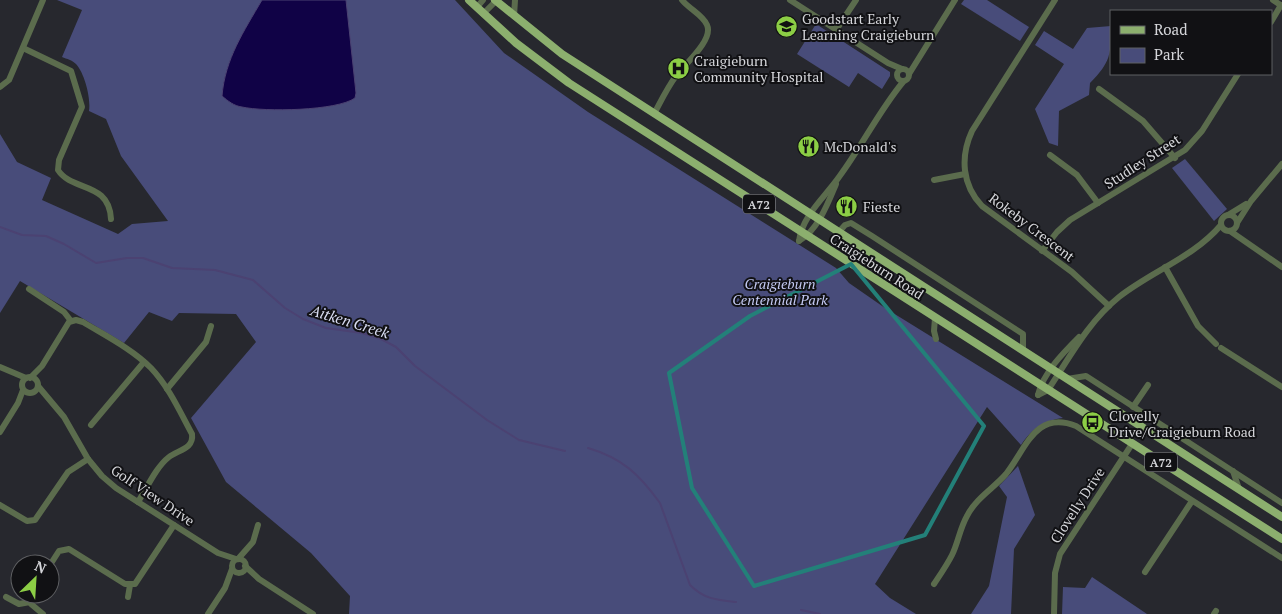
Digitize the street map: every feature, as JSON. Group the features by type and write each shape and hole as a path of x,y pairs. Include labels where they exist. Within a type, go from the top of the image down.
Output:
{"main road":[{"name":"Craigieburn Road","path":"469,0 516,43 569,83 1282,539"},
{"name":"Craigieburn Road","path":"496,0 562,54 810,216 1282,517"}],"street":[{"path":"0,87 7,82 43,0"},
{"path":"477,8 483,0"},
{"path":"483,14 496,0"},
{"path":"514,16 515,0"},
{"path":"654,114 675,77 702,45 708,34 708,27 705,21 682,0"},
{"path":"790,0 903,74"},
{"path":"836,30 856,0"},
{"path":"800,231 839,178 889,100 903,74 917,59 955,0"},
{"name":"Rokeby Crescent","path":"1055,0 972,130 965,150 965,174 973,194 982,206 1081,280 1109,306"},
{"path":"1272,20 1282,5 1273,0"},
{"path":"23,48 66,67 73,74 82,107 59,160 58,170 64,176 100,193 110,208 112,219"},
{"name":"Studley Street","path":"1042,250 1063,226 1175,158 1197,137 1235,75"},
{"path":"1099,89 1143,121 1175,158"},
{"path":"1050,155 1077,175 1098,203"},
{"path":"1040,385 1055,371 1087,329 1109,306 1128,290 1207,240 1229,231 1237,224 1251,201 1282,164"},
{"path":"934,180 965,174"},
{"path":"808,236 839,178"},
{"path":"1207,240 1222,225 1224,217 1251,201"},
{"path":"1228,215 1235,218 1250,244"},
{"name":"Craigieburn Road","path":"838,233 848,223 865,232 1023,334 1023,351"},
{"path":"1222,225 1282,267"},
{"path":"1165,267 1198,326 1218,346 1282,387"},
{"path":"29,289 64,312 71,321 83,322 144,362 167,389 192,434 192,440 188,446 166,460 138,502"},
{"path":"934,318 936,339"},
{"path":"0,432 26,390 28,378 42,366 71,321"},
{"path":"167,389 206,342 211,326"},
{"path":"91,425 144,362"},
{"path":"26,390 37,384 42,366"},
{"name":"Golf View Drive","path":"0,367 8,372 26,390 50,400"},
{"path":"1048,390 1055,371"},
{"name":"Golf View Drive","path":"8,372 28,378 37,384 64,417 88,459 109,483 218,553 232,568 243,569"},
{"path":"1067,379 1086,376 1282,503"},
{"path":"1133,407 1148,385"},
{"path":"934,584 952,554 967,515 977,501 1005,474 1035,431 1044,425 1066,422 1282,558"},
{"name":"Clovelly Drive","path":"1054,614 1055,574 1060,554 1132,444"},
{"path":"0,505 27,522 35,520 68,472 88,459"},
{"path":"1233,471 1239,490"},
{"path":"1145,572 1192,501"},
{"path":"128,597 130,585 140,578 174,525"},
{"path":"208,614 225,588 243,569 258,525"},
{"path":"57,554 59,551 69,549 130,585"},
{"path":"225,588 237,559 249,549"},
{"name":"Golf View Drive","path":"218,553 237,559 243,569"},
{"path":"243,569 303,611 314,614"},
{"path":"6,597 10,599"},
{"path":"31,604 32,607 43,614"}],"highlighted area":[{"path":"851,264 984,426 925,535 754,586 692,488 669,373 750,316"}],"green space":[{"name":"Craigieburn Centennial Park","path":"57,0 455,0 504,53 588,112 836,268 849,283 885,308 1063,418 1049,421 1038,427 1029,434 1021,445 987,407 875,584 890,598 916,614 349,614 350,596 311,553 226,482 191,418 256,342 236,314 179,313 172,321 149,312 124,343 20,281 0,313 0,134 17,162 51,178 42,200 118,234 132,224 168,221 121,156 106,119 89,111 85,80 79,68 62,57 82,10"},
{"path":"964,0 987,0 1029,27 1020,41 961,4"},
{"path":"816,24 890,72 890,76 882,89 858,73 849,87 797,54"},
{"path":"1110,26 1110,51 1106,63 1090,83 1089,95 1059,111 1058,146 1049,143 1035,109 1064,64 1035,45 1044,31 1073,49 1087,28"},
{"path":"1185,159 1227,209 1214,221 1172,168"},
{"path":"1018,466 1035,515 1014,549 1011,614 971,614 989,586 1007,497 999,486"},
{"path":"1092,577 1147,614 1062,614 1063,587 1085,588"}],"shaded area":[{"path":"262,0 346,0 355,98 333,106 266,110 239,106 222,96 227,70 236,46"}],"waterway":[{"name":"Aitken Creek","path":"0,227 22,235 46,236 64,244 96,263 127,258 143,258 172,268 215,270 253,280 285,308 303,319 326,328 362,333 381,339 396,347 415,366 487,420 519,440 565,451"},
{"name":"Aitken Creek","path":"588,448 611,457 629,468 660,503 690,585 695,590 711,598 736,602"},
{"name":"Aitken Creek","path":"801,610 820,614"}],"place":[{"name":"Goodstart Early Learning Craigieburn","path":"786,26"},
{"name":"Craigieburn Community Hospital","path":"678,68"},
{"name":"McDonald's","path":"808,146"},
{"name":"Fieste","path":"847,206"},
{"name":"Clovelly Drive/Craigieburn Road","path":"1093,423"}]}
